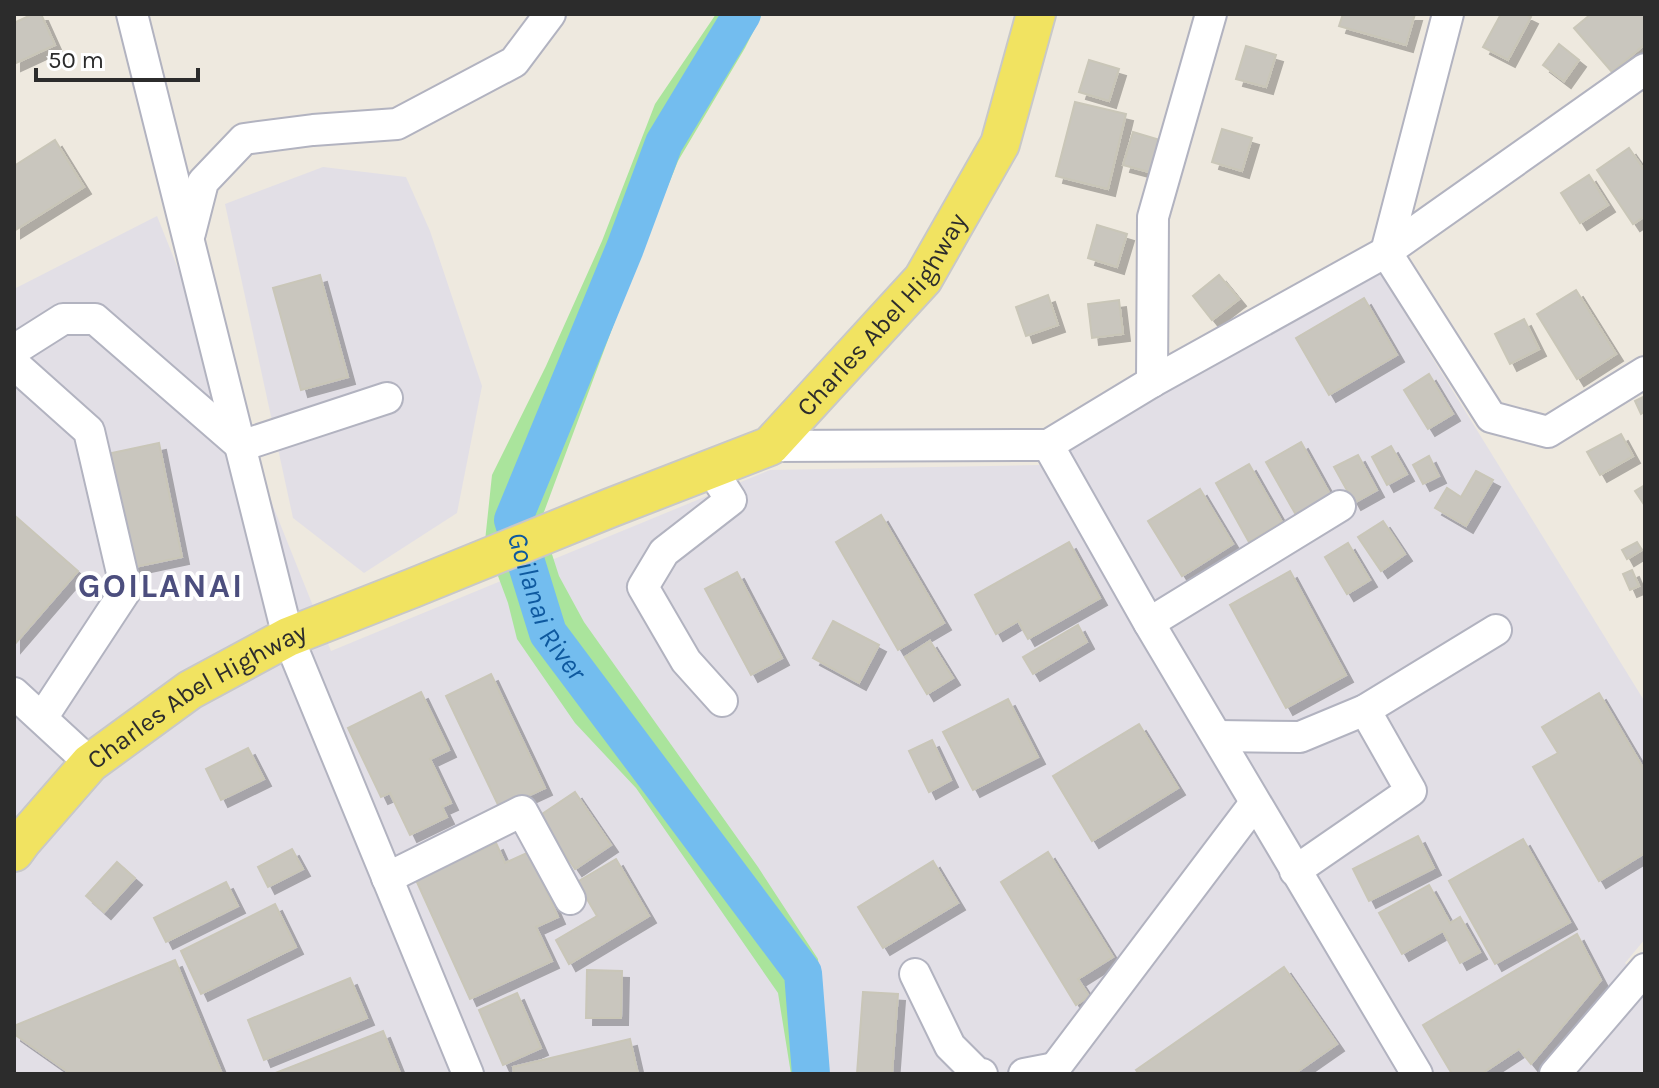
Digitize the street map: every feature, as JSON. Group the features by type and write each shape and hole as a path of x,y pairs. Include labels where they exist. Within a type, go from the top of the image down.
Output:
{"main road":[{"name":"Charles Abel Highway","path":"14,852 90,763 190,690 288,637 770,446 923,279 1000,144 1036,14"}],"street":[{"path":"132,14 288,637 468,1074"},
{"path":"189,239 203,182 244,139 397,124 514,62 550,14"},
{"path":"1152,382 1153,217 1211,14"},
{"path":"1448,14 1386,252 1491,417 1548,432 1645,372"},
{"path":"770,446 1048,445 1152,382 1386,252 1645,69"},
{"path":"14,350 63,319 95,319 241,446"},
{"path":"14,364 89,431 126,590 42,718"},
{"path":"241,446 387,398"},
{"path":"1048,445 1149,623 1417,1074"},
{"path":"711,469 731,500 664,552 643,587 686,661 722,701"},
{"path":"1149,623 1340,506"},
{"path":"1217,736 1300,737 1365,710 1496,630"},
{"path":"14,693 90,763"},
{"path":"1295,871 1411,791 1365,710"},
{"path":"1024,1074 1055,1071 1255,803"},
{"path":"387,878 522,811 570,899"},
{"path":"1555,1074 1645,969"},
{"path":"915,974 950,1046 977,1073 982,1074"}],"shaded area":[{"path":"323,167 406,177 430,231 482,386 457,513 364,573 293,518 225,204"},
{"path":"157,216 331,651 770,470 1039,465 1378,270 1645,702 1645,939 1625,963 1645,985 1645,1074 14,1074 14,289"}],"green space":[{"path":"716,14 762,14 678,161 541,520 559,576 584,622 758,867 818,959 826,1074 791,1074 778,993 636,788 575,723 517,639 508,603 485,541 492,475 546,366 602,241 655,104"}],"building":[{"path":"33,14 41,14 55,45 14,64 14,23"},
{"path":"1343,14 1415,14 1406,45 1339,26"},
{"path":"1501,14 1531,17 1508,60 1483,47"},
{"path":"1591,14 1645,14 1645,44 1612,72 1574,28"},
{"path":"1559,44 1579,60 1564,81 1543,65"},
{"path":"1246,46 1276,55 1266,87 1236,79"},
{"path":"1089,60 1119,69 1109,101 1079,92"},
{"path":"1075,102 1126,114 1108,189 1056,176"},
{"path":"1222,129 1252,138 1242,171 1212,162"},
{"path":"1133,132 1163,141 1153,173 1123,165"},
{"path":"55,140 84,187 14,231 14,166"},
{"path":"1629,148 1645,171 1645,216 1633,224 1597,170"},
{"path":"1589,175 1608,205 1580,223 1561,193"},
{"path":"1097,225 1127,234 1117,267 1088,258"},
{"path":"320,275 348,377 301,390 273,288"},
{"path":"1219,275 1239,299 1212,320 1193,296"},
{"path":"1576,290 1616,354 1577,379 1537,314"},
{"path":"1048,295 1058,325 1026,336 1016,307"},
{"path":"1364,298 1397,355 1329,395 1296,338"},
{"path":"1119,300 1123,334 1092,338 1088,304"},
{"path":"1524,319 1539,349 1510,364 1495,334"},
{"path":"1429,374 1453,414 1428,429 1404,390"},
{"path":"1645,396 1645,411 1641,414 1635,401"},
{"path":"1621,434 1633,456 1600,475 1587,452"},
{"path":"1301,442 1331,496 1296,515 1266,462"},
{"path":"159,443 182,557 130,568 107,454"},
{"path":"1391,446 1407,474 1387,485 1372,457"},
{"path":"1358,455 1377,490 1354,503 1334,467"},
{"path":"1429,456 1439,476 1423,484 1413,465"},
{"path":"1249,464 1282,522 1249,542 1216,483"},
{"path":"1476,471 1493,480 1466,526 1435,508 1447,488 1461,497"},
{"path":"1645,485 1645,506 1635,491"},
{"path":"1200,489 1233,544 1182,576 1148,521"},
{"path":"14,515 78,571 14,645"},
{"path":"881,515 944,623 898,650 836,542"},
{"path":"1383,521 1405,554 1381,571 1358,537"},
{"path":"1069,542 1100,598 1028,639 1018,621 996,634 975,595"},
{"path":"1637,542 1642,550 1627,559 1622,550"},
{"path":"1348,543 1370,580 1347,594 1325,557"},
{"path":"1632,570 1639,586 1630,590 1623,574"},
{"path":"1290,571 1346,675 1286,708 1230,605"},
{"path":"737,572 782,658 751,675 705,589"},
{"path":"833,621 879,645 859,683 813,658"},
{"path":"1078,625 1087,642 1033,674 1023,657"},
{"path":"930,641 953,678 927,694 905,657"},
{"path":"491,674 545,788 500,809 446,696"},
{"path":"421,692 449,750 430,759 451,803 442,807 447,817 410,835 390,793 381,797 348,728"},
{"path":"1599,693 1645,771 1645,853 1599,881 1533,767 1558,753 1542,727"},
{"path":"1008,699 1038,757 973,790 943,732"},
{"path":"1139,724 1178,788 1092,841 1053,776"},
{"path":"932,740 951,780 929,792 909,751"},
{"path":"248,748 264,779 221,800 206,769"},
{"path":"575,792 611,845 575,869 539,816"},
{"path":"1418,836 1434,868 1369,901 1353,869"},
{"path":"1523,839 1570,922 1495,964 1449,881"},
{"path":"496,843 505,863 529,852 558,917 536,927 552,961 470,999 416,880"},
{"path":"292,849 303,869 268,887 258,867"},
{"path":"1048,852 1113,957 1078,979 1089,996 1076,1005 1001,882"},
{"path":"616,859 649,916 569,964 556,940 597,916 577,882"},
{"path":"933,861 958,903 883,948 858,907"},
{"path":"117,862 135,878 104,912 86,896"},
{"path":"226,882 238,906 166,942 154,918"},
{"path":"1429,885 1450,923 1460,917 1480,952 1460,963 1443,931 1402,954 1379,913"},
{"path":"275,904 296,947 201,994 181,951"},
{"path":"1577,934 1601,980 1531,1064 1519,1049 1481,1074 1452,1074 1423,1025"},
{"path":"175,960 222,1074 71,1074 14,1034 14,1026"},
{"path":"1284,967 1337,1044 1294,1074 1139,1074 1136,1070"},
{"path":"587,970 622,971 621,1018 586,1018"},
{"path":"350,978 367,1018 264,1060 248,1020"},
{"path":"863,992 898,994 892,1074 857,1074"},
{"path":"517,993 541,1048 503,1065 479,1010"},
{"path":"383,1031 400,1073 273,1074"},
{"path":"630,1039 638,1074 514,1074 513,1067"}],"waterway":[{"name":"Goilanai River","path":"742,14 664,143 625,248 513,520 548,633 803,973 811,1074"}],"district":[{"name":"GOILANAI","path":"161,586"}]}
